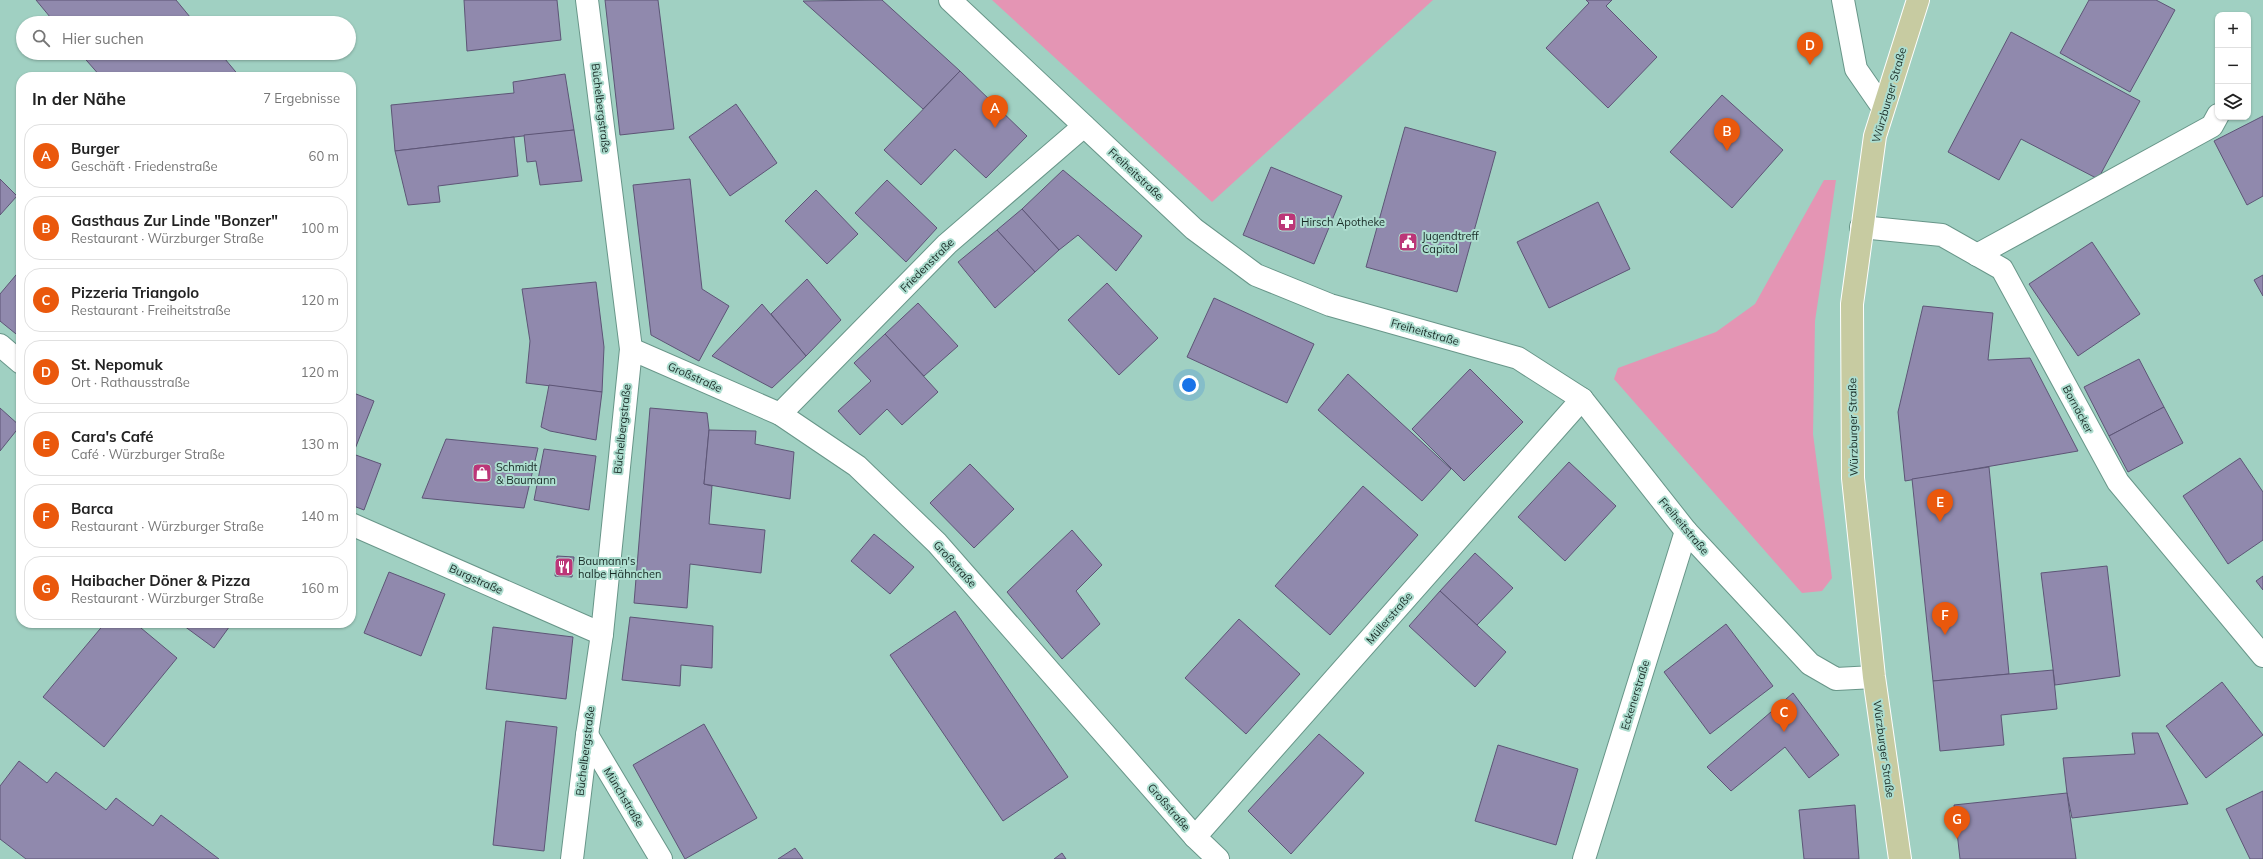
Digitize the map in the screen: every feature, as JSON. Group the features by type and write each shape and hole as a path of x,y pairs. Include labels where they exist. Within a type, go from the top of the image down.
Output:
{"main road":[{"name":"Würzburger Straße","path":"1900,859 1874,677 1853,478 1852,304 1861,227 1875,136 1882,108 1918,0"}],"street":[{"name":"Büchelbergstraße","path":"572,859 587,735 602,634 631,349 587,0"},
{"name":"Freiheitstraße","path":"950,0 1194,229 1256,275 1330,305 1518,358 1582,399 1686,532 1810,664 1836,679 1874,677"},
{"path":"1843,0 1856,69 1882,108"},
{"path":"1977,255 2212,126 2215,120"},
{"name":"Friedenstraße","path":"780,414 947,244 1084,126"},
{"name":"Bornäcker","path":"1861,227 1942,235 2002,269 2118,482 2263,656"},
{"path":"0,345 16,359"},
{"name":"Großstraße","path":"631,349 780,414 857,466 937,543 1195,837 1218,859"},
{"name":"Müllerstraße","path":"1195,837 1582,399"},
{"name":"Burgstraße","path":"356,526 602,634"},
{"name":"Eckenerstraße","path":"1584,859 1686,532"},
{"name":"Münchstraße","path":"587,735 661,859"}],"shaded area":[{"path":"992,0 1433,0 1212,202"},
{"path":"1824,180 1836,180 1815,321 1813,434 1832,578 1822,591 1802,593 1614,379 1618,368 1716,332 1755,304"}],"building":[{"path":"36,0 176,0 189,16 49,16"},
{"path":"464,0 557,0 561,40 467,51"},
{"path":"605,0 658,0 674,129 620,135"},
{"path":"882,0 960,71 923,109 803,1"},
{"path":"1586,0 1612,0 1606,6 1657,57 1608,108 1546,48 1589,3"},
{"path":"2089,0 2156,0 2175,10 2130,92 2060,53"},
{"path":"2011,32 2140,101 2098,179 2021,139 1999,180 1948,152"},
{"path":"86,60 226,60 236,72 97,72"},
{"path":"960,71 1027,136 986,178 955,149 921,185 884,150"},
{"path":"565,74 574,130 395,151 391,105 514,93 513,82"},
{"path":"1722,95 1783,150 1732,208 1670,152"},
{"path":"736,104 777,163 730,196 689,137"},
{"path":"2263,116 2263,196 2247,205 2214,141"},
{"path":"1405,127 1496,152 1457,292 1366,267"},
{"path":"574,130 582,181 540,185 536,161 527,162 524,135"},
{"path":"514,137 518,176 438,186 440,202 408,205 395,151"},
{"path":"1271,167 1342,196 1314,264 1243,235"},
{"path":"1063,170 1142,236 1116,271 1078,235 1059,250 1022,209"},
{"path":"0,179 16,195 16,197 0,215"},
{"path":"690,179 702,289 729,306 699,361 651,335 633,185"},
{"path":"887,180 937,228 906,262 855,213"},
{"path":"816,190 858,234 827,264 785,221"},
{"path":"1598,202 1630,269 1549,308 1517,242"},
{"path":"1022,209 1059,250 1035,272 997,230"},
{"path":"997,230 1035,272 995,308 958,262"},
{"path":"2092,242 2140,314 2078,356 2029,284"},
{"path":"16,275 16,334 0,321 0,294"},
{"path":"2263,275 2263,296 2254,280"},
{"path":"807,279 841,320 806,356 771,314"},
{"path":"596,282 604,347 602,392 526,383 530,341 522,289"},
{"path":"1107,283 1158,338 1119,375 1068,320"},
{"path":"1214,298 1314,344 1287,403 1187,357"},
{"path":"918,303 958,346 924,376 885,334"},
{"path":"762,304 806,356 772,388 712,356"},
{"path":"1923,306 1993,313 1988,360 2030,358 2078,451 1905,481 1898,412"},
{"path":"885,334 938,392 902,425 887,409 860,435 838,411 871,381 854,363"},
{"path":"2139,359 2164,407 2109,436 2084,387"},
{"path":"1470,369 1523,422 1464,481 1412,429"},
{"path":"1348,374 1451,469 1422,501 1318,410"},
{"path":"549,385 602,392 596,440 550,431 541,427"},
{"path":"356,394 374,401 356,446"},
{"path":"2164,407 2183,443 2128,472 2109,436"},
{"path":"0,408 16,422 16,431 0,451"},
{"path":"650,408 707,413 709,430 704,484 712,486 709,524 765,530 761,573 690,564 687,608 634,603"},
{"path":"709,430 756,431 755,444 794,452 790,499 704,484"},
{"name":"Schmidt & Baumann","path":"446,439 538,448 524,508 422,498"},
{"path":"544,449 596,456 589,510 534,500"},
{"path":"356,455 381,464 364,510 356,507"},
{"path":"2240,458 2263,492 2263,540 2228,564 2183,496"},
{"path":"1569,462 1616,506 1565,561 1518,517"},
{"path":"970,464 1014,509 974,548 930,503"},
{"path":"1989,467 2009,674 1933,681 1912,479"},
{"path":"1363,486 1418,535 1330,635 1275,586"},
{"path":"1072,530 1102,565 1076,591 1100,624 1062,659 1007,592"},
{"path":"874,534 914,567 890,594 851,561"},
{"path":"1475,553 1513,588 1477,625 1440,591"},
{"name":"Baumann's halbe Hähnchen","path":"557,556 574,557 572,577 555,576"},
{"path":"2107,566 2120,676 2055,685 2041,573"},
{"path":"389,572 445,594 421,656 364,633"},
{"path":"2263,576 2263,590 2256,581"},
{"path":"1440,591 1506,652 1475,687 1409,626"},
{"path":"955,611 1068,777 1003,821 890,655"},
{"path":"630,617 713,626 712,668 681,665 680,686 622,680"},
{"path":"1239,619 1300,674 1246,734 1185,678"},
{"path":"1726,624 1773,686 1710,734 1664,672"},
{"path":"493,627 573,637 566,699 486,689"},
{"path":"101,628 141,628 177,658 104,747 43,697"},
{"path":"187,628 228,628 214,648"},
{"path":"2053,670 2057,709 2001,715 2004,745 1940,751 1933,681"},
{"path":"2222,682 2263,735 2206,778 2166,726"},
{"path":"1793,693 1839,755 1809,778 1785,747 1731,791 1707,767"},
{"path":"506,721 557,727 544,851 493,845"},
{"path":"704,724 757,818 685,859 633,765"},
{"path":"2132,733 2158,733 2188,804 2072,818 2067,793 2063,758 2135,754"},
{"path":"1319,734 1364,773 1291,854 1248,811"},
{"path":"1498,745 1578,769 1556,845 1475,821"},
{"path":"19,761 47,783 56,772 106,810 116,798 153,826 161,815 219,859 26,859 0,839 0,786"},
{"path":"2263,791 2263,859 2250,859 2226,809"},
{"path":"2067,793 2076,859 1960,859 1954,805"},
{"path":"1855,805 1859,859 1804,859 1799,810"},
{"path":"795,848 803,859 778,859"},
{"path":"1062,853 1066,859 1054,859"}],"place":[{"name":"St. Nepomuk","path":"1810,65"},
{"name":"Burger","path":"995,128"},
{"name":"Gasthaus Zur Linde \"Bonzer\"","path":"1727,151"},
{"name":"Hirsch Apotheke","path":"1287,222"},
{"name":"Jugendtreff Capitol","path":"1408,242"},
{"name":"Schmidt & Baumann","path":"482,473"},
{"name":"Cara's Café","path":"1940,522"},
{"name":"Baumann's halbe Hähnchen","path":"564,567"},
{"name":"Barca","path":"1945,635"},
{"name":"Pizzeria Triangolo","path":"1784,732"},
{"name":"Haibacher Döner & Pizza","path":"1957,839"}]}
